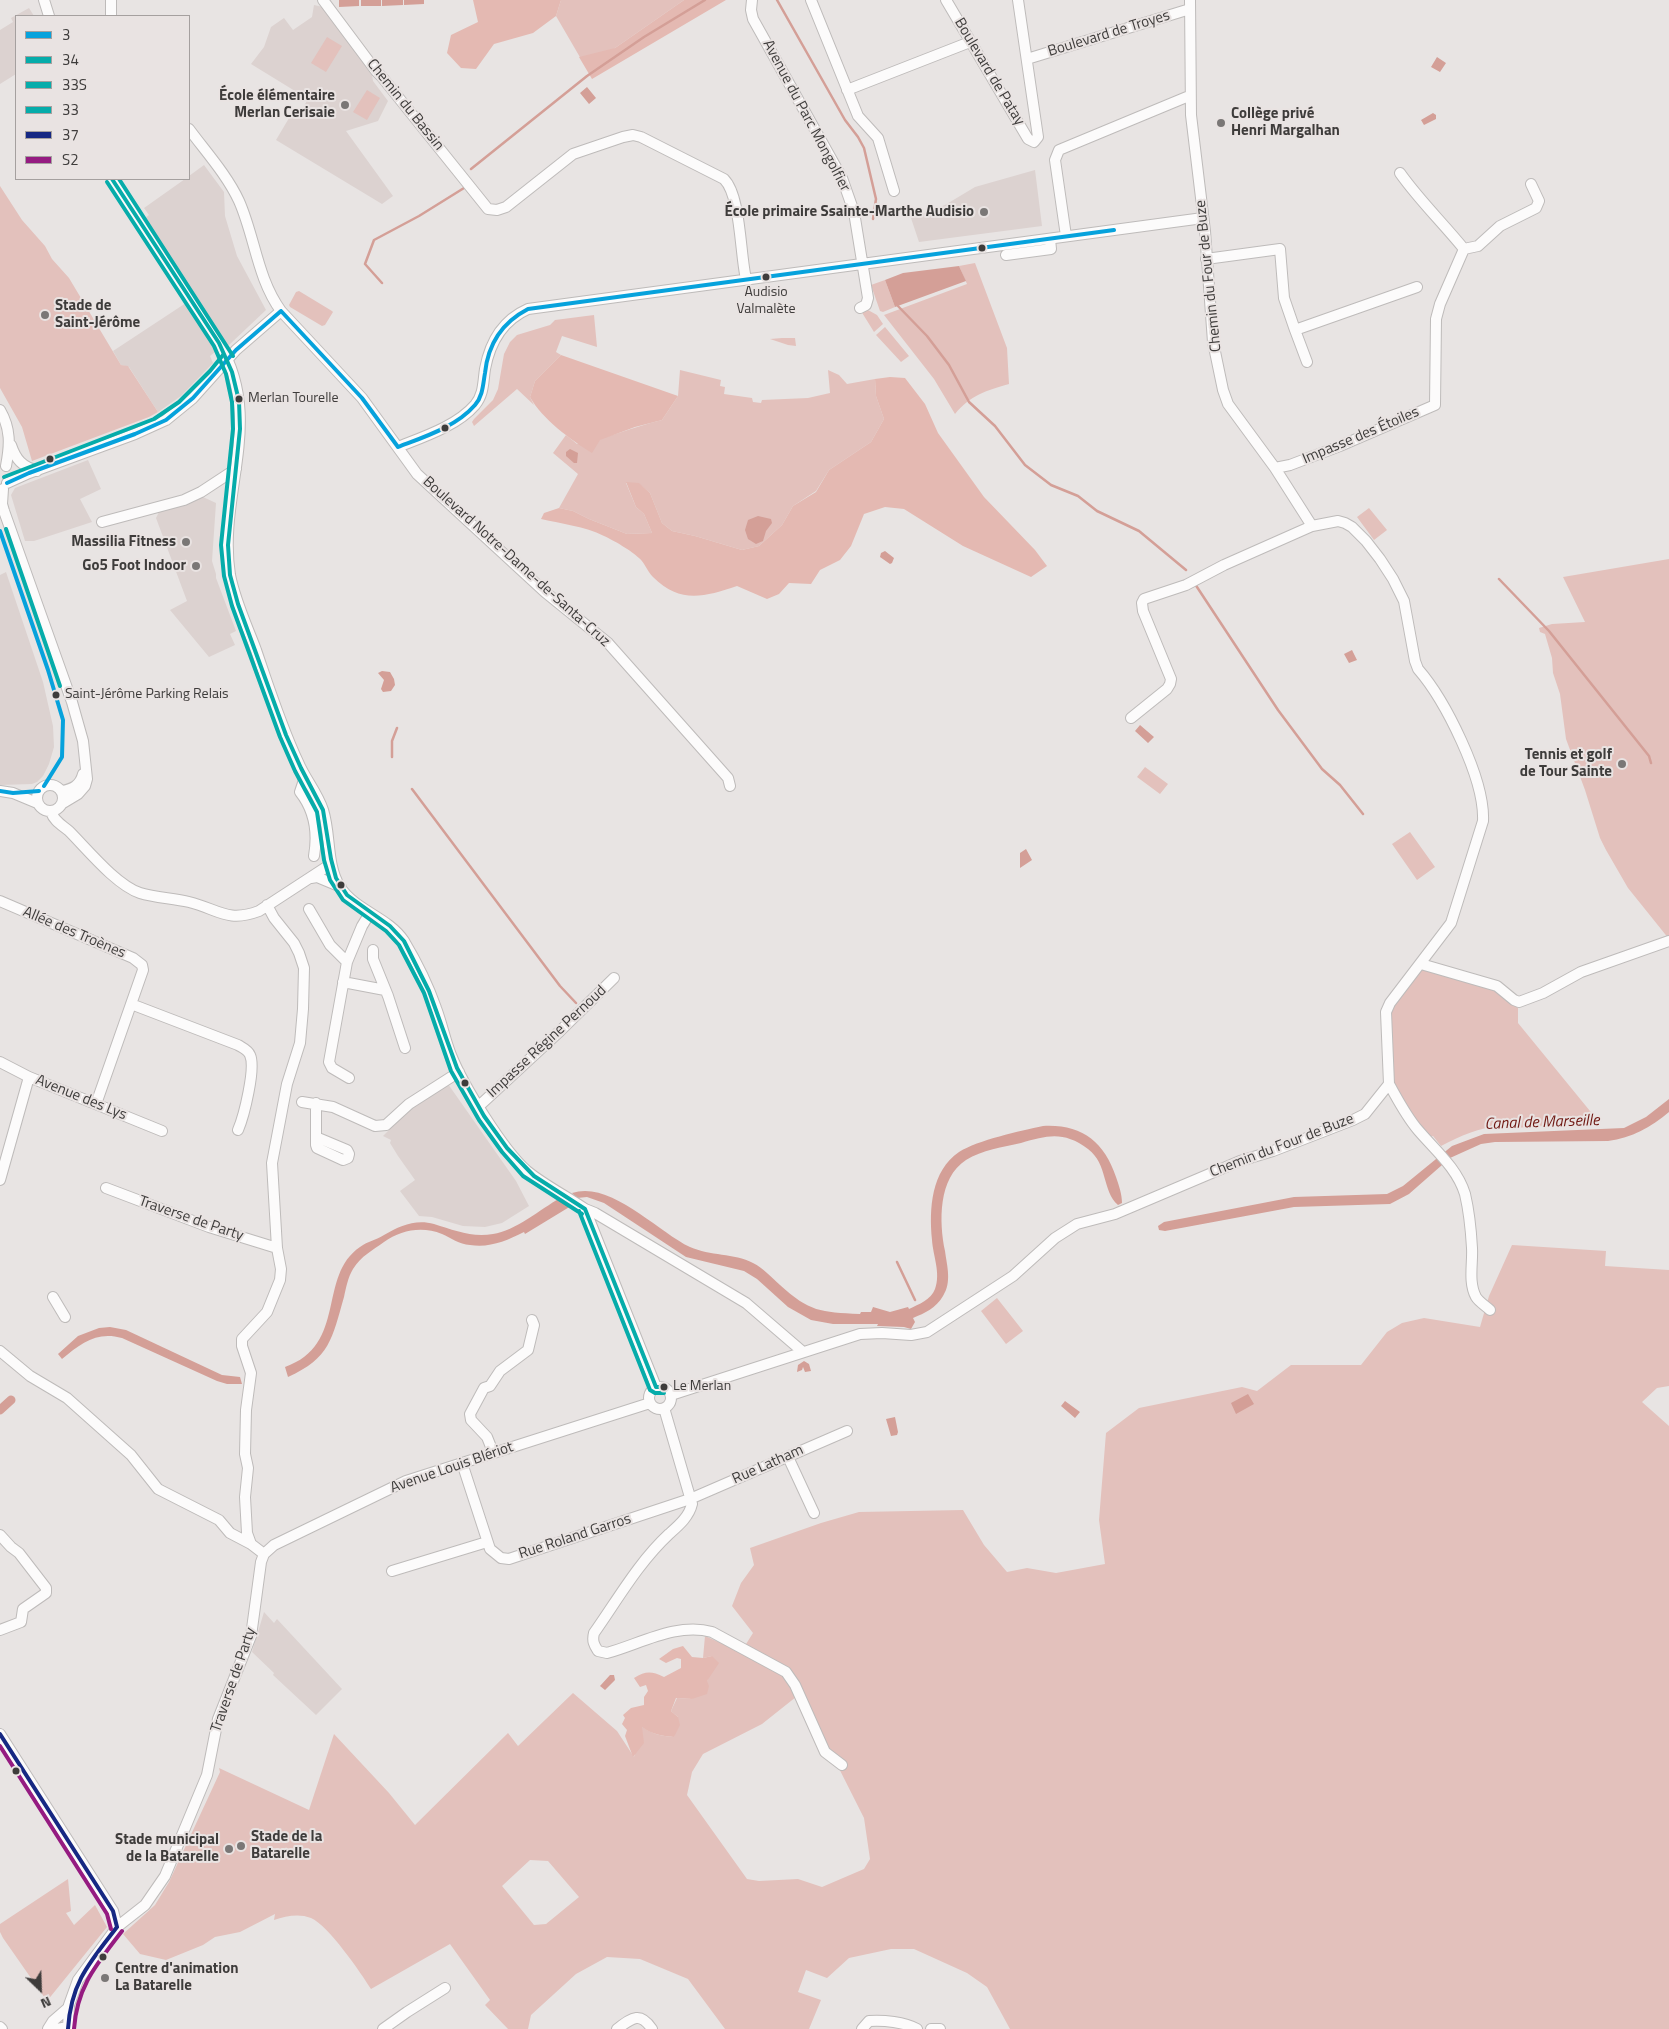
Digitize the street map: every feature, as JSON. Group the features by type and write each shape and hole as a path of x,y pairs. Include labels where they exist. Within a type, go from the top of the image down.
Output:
{"street":[{"path":"44,0 49,15"},
{"path":"111,0 111,15"},
{"name":"Chemin du Bassin","path":"323,0 376,71 488,208 497,210 506,207 573,154 622,137 633,135 641,137 724,179 729,184 735,203 746,279"},
{"name":"Avenue du Parc Mongolfier","path":"752,0 751,10 753,18 842,178 854,212 868,298 866,305 860,308"},
{"path":"811,0 858,116 878,138 894,191"},
{"name":"Boulevard de Patay","path":"946,0 1028,139 1034,142 1038,137 1027,59"},
{"path":"1018,0 1027,59"},
{"name":"Boulevard de Troyes","path":"1027,59 1190,4"},
{"name":"Chemin du Four de Buze","path":"1190,4 1189,96 1203,218 1213,342 1223,390 1228,404 1275,468 1312,526"},
{"path":"847,90 970,42"},
{"path":"1066,236 1055,160 1059,150 1062,147 1189,96"},
{"name":"Boulevard Notre-Dame-de-Santa-Cruz","path":"190,130 236,196 259,268 280,311 362,398 417,474 545,592 608,643 728,778 730,786"},
{"path":"1400,173 1412,190 1443,222 1464,249 1478,246 1500,226 1536,208 1539,201 1530,184"},
{"path":"113,180 228,359 238,388 240,432 228,522 227,549 231,579 290,745 319,800 326,822 331,864 341,887"},
{"path":"398,447 449,424 475,405 484,387 486,368 494,342 505,324 519,313 537,307 1203,218"},
{"path":"1006,255 1051,249 1050,239"},
{"path":"1206,259 1280,249 1284,298 1307,362"},
{"name":"Impasse des Étoiles","path":"1275,468 1290,465 1332,449 1435,405 1436,319 1440,304 1464,249"},
{"path":"1295,330 1417,287"},
{"path":"3,487 33,472 143,431 166,420 194,398 228,359 280,311"},
{"path":"0,410 6,421 10,444 15,457 21,464 33,472"},
{"path":"0,454 10,444"},
{"path":"10,444 5,466 1,504 78,721 83,741 86,786 78,794 63,803 59,809 51,812 43,810 37,803 13,793"},
{"path":"5,466 33,472"},
{"path":"102,522 184,500 201,492 236,469"},
{"path":"1131,718 1167,689 1171,679 1144,611 1142,602 1144,599 1186,585 1233,561 1312,526 1338,521 1352,527 1385,566 1404,601 1415,662 1445,710 1470,761 1482,801 1483,821 1451,923 1390,1003 1386,1012 1389,1084 1407,1116 1436,1148 1456,1175 1464,1193 1472,1248 1471,1274 1476,1296 1490,1310"},
{"path":"62,791 72,789 78,785 82,779 85,766"},
{"path":"306,777 300,792 310,804 313,814 316,843 314,856"},
{"path":"0,792 39,791 49,785 57,787 62,791 63,803"},
{"path":"37,803 39,791"},
{"path":"51,812 54,819 69,831 82,848 126,886 139,893 189,902 232,917 250,914 263,908 331,864"},
{"path":"311,878 317,877 341,887 370,914 389,926 404,942 432,997 450,1053 459,1072 479,1106 517,1160 530,1173 581,1207 595,1212 746,1303 803,1352"},
{"name":"Allée des Troènes","path":"0,901 134,958 142,965 143,970 131,1004"},
{"path":"251,1544 247,1534 245,1497 248,1468 245,1454 246,1410 250,1373 242,1346 242,1338 267,1312 280,1280 281,1269 277,1248 272,1163 295,1055 299,1009 299,967 290,945 263,908"},
{"path":"308,910 330,944 346,962"},
{"path":"348,1078 332,1068 329,1062 346,962 362,926 370,914"},
{"path":"1421,964 1497,986 1519,1002 1543,993 1581,972 1669,941"},
{"path":"373,950 373,959 406,1048"},
{"name":"Impasse Régine Pernoud","path":"479,1106 614,978"},
{"path":"343,982 385,990"},
{"path":"96,1104 131,1004 238,1045 249,1052 252,1063 251,1072 244,1115 238,1130"},
{"name":"Avenue des Lys","path":"0,1062 29,1077 162,1131"},
{"path":"302,1102 316,1103 339,1109 375,1126 381,1126 391,1121 409,1104 459,1072"},
{"path":"0,1180 29,1077"},
{"name":"Chemin du Four de Buze","path":"803,1352 860,1334 911,1335 927,1332 1013,1276 1071,1227 1115,1214 1240,1161 1353,1120 1365,1114 1389,1084"},
{"path":"316,1103 316,1137"},
{"name":"Traverse de Party","path":"106,1188 138,1202 209,1227 277,1248"},
{"path":"581,1207 656,1387"},
{"path":"53,1297 66,1317"},
{"path":"493,1452 487,1437 471,1420 470,1414 484,1388 490,1386 500,1371 528,1350 534,1329 532,1320"},
{"path":"0,1351 30,1376 66,1398 131,1454 158,1489 219,1520 230,1533 251,1544 264,1554"},
{"path":"656,1387 649,1395 650,1403 657,1408 664,1408 669,1404 674,1394 803,1352"},
{"path":"656,1387 664,1388 674,1394"},
{"name":"Avenue Louis Blériot","path":"264,1554 274,1545 406,1481 650,1403"},
{"path":"664,1408 690,1499 690,1510 683,1521 656,1547 636,1571 594,1633 592,1639 594,1645 598,1651 607,1653 684,1629 702,1629 712,1632 786,1672 795,1685 825,1752 842,1765"},
{"name":"Rue Latham","path":"690,1499 847,1431"},
{"path":"788,1456 814,1513"},
{"name":"Rue Roland Garros","path":"462,1463 487,1542 494,1554 501,1558 509,1559 690,1499"},
{"path":"0,1535 11,1548 19,1553 46,1588 46,1593 23,1609 21,1622 0,1630"},
{"path":"392,1571 487,1542"},
{"name":"Traverse de Party","path":"68,2008 78,1980 117,1927 145,1904 165,1876 207,1775 218,1719 251,1636 261,1562 264,1554"},
{"path":"0,1734 113,1911 117,1927"},
{"path":"383,2029 445,1988"},
{"path":"64,2028 68,2008"},
{"path":"48,2029 53,2021 68,2008"},
{"path":"617,2029 631,2019 638,2018 646,2020 652,2029"},
{"path":"862,2029 869,2021 876,2020 917,2029"},
{"path":"931,2029 940,2029"}],"shaded area":[{"path":"339,0 359,0 359,6 339,7"},
{"path":"361,0 381,0 381,6 361,6"},
{"path":"382,0 403,0 403,5 382,6"},
{"path":"404,0 424,0 424,4 404,5"},
{"path":"473,0 561,0 556,16 533,33 494,44 476,69 461,68 447,53 451,35 478,22"},
{"path":"561,0 684,0 615,48 588,71 556,16"},
{"path":"684,0 726,0 592,79 579,57 615,48"},
{"name":"École élémentaire Merlan Cerisaie","path":"314,5 323,7 372,75 373,81 388,101 378,121 346,131 393,196 382,204 276,140 295,108 301,111 308,99 251,64 264,47 271,27 284,18 293,30 312,17"},
{"path":"29,8 33,15 16,15"},
{"path":"15,16 15,75 0,84 0,30 13,22 11,18"},
{"path":"327,37 342,46 326,72 311,63"},
{"path":"1437,57 1446,63 1440,72 1431,67"},
{"path":"587,87 596,98 589,104 580,93"},
{"path":"367,90 380,98 367,120 353,112"},
{"path":"1433,113 1436,115 1436,119 1424,125 1421,120"},
{"path":"204,165 224,192 225,216 237,256 266,310 229,345 225,344 210,356 213,363 181,396 158,412 129,367 121,365 113,351 195,297 144,219 149,215 144,208 184,180 190,180 190,175"},
{"name":"École primaire Ssainte-Marthe Audisio","path":"1035,170 1042,226 919,242 911,218 945,205 975,187"},
{"name":"Stade de Saint-Jérôme","path":"0,186 22,220 45,246 52,259 69,278 121,365 128,366 158,412 32,461 22,427 0,388"},
{"path":"975,263 1007,348 1009,384 979,394 967,402 955,414 934,379 884,315 967,284 959,266"},
{"path":"959,266 966,281 895,307 885,280 903,273"},
{"path":"885,280 895,307 883,312 880,311 871,285"},
{"path":"299,291 333,312 325,325 322,326 290,307 289,305 296,292"},
{"path":"868,310 877,315 883,324 874,332 861,311"},
{"path":"594,315 597,347 562,336 556,352 561,355 535,381 530,397 534,405 517,389 474,426 472,422 474,419 493,400 498,389 504,354 510,342 517,335 550,325 555,320"},
{"path":"885,327 909,356 901,362 876,335"},
{"path":"795,338 796,346 770,339"},
{"path":"561,355 678,396 662,420 635,427 600,440 592,453 549,421 530,397 535,381"},
{"path":"680,370 721,380 720,386 725,387 724,394 752,398 753,402 761,403 762,400 808,398 830,393 828,370 839,375 847,384 875,379 876,396 884,419 871,442 829,470 816,491 793,506 782,525 759,546 742,550 672,531 662,523 650,493 638,483 626,483 636,507 644,514 652,533 627,534 573,511 559,508 578,474 553,453 566,435 577,444 662,420 678,396"},
{"path":"905,378 925,404 938,433 984,497 1035,550 1047,566 1031,577 963,546 904,509 885,507 864,514 851,546 840,560 820,570 811,584 789,583 779,594 767,599 737,586 714,593 693,596 683,595 663,586 653,577 636,555 608,538 581,528 541,519 544,513 559,508 573,511 627,534 652,533 644,514 636,507 626,482 639,483 650,493 662,523 672,531 742,550 759,546 782,525 793,506 816,492 829,470 871,442 884,419 876,396 875,379"},
{"path":"570,449 578,453 577,463 574,463 566,456 566,452"},
{"path":"88,460 101,489 80,499 92,522 34,541 25,541 11,495 15,488"},
{"path":"203,497 216,503 212,561 216,578 236,631 230,634 235,645 209,657 170,610 187,601 156,518 160,510"},
{"path":"1369,508 1387,530 1374,540 1357,517"},
{"path":"758,516 771,519 772,523 766,531 763,541 756,544 748,539 745,530 748,520"},
{"path":"885,551 894,558 890,564 880,557 881,553"},
{"name":"Tennis et golf de Tour Sainte","path":"1669,559 1669,939 1628,888 1600,838 1566,739 1560,694 1553,673 1552,658 1545,634 1540,632 1539,628 1552,624 1585,622 1563,577"},
{"path":"6,572 43,682 53,726 54,747 49,764 43,776 32,784 0,785 0,575"},
{"path":"1352,650 1357,660 1349,663 1344,654"},
{"path":"382,671 390,672 394,679 395,685 391,691 383,692 381,689 384,680 378,673"},
{"path":"1140,725 1154,737 1148,743 1135,731"},
{"path":"1145,767 1168,784 1160,794 1137,777"},
{"path":"1410,832 1435,867 1417,880 1392,844"},
{"path":"1026,849 1032,860 1020,868 1020,853"},
{"path":"1428,968 1496,988 1518,1008 1518,1023 1599,1122 1515,1128 1485,1128 1441,1146 1433,1136 1429,1137 1414,1121 1396,1089 1392,1075 1390,1010 1420,969"},
{"path":"448,1084 516,1181 529,1206 502,1223 485,1227 463,1226 432,1217 419,1216 400,1191 415,1180 390,1143 391,1140 383,1136 408,1111"},
{"path":"1669,1099 1669,1112 1641,1131 1617,1140 1495,1142 1481,1144 1450,1158 1409,1194 1390,1204 1294,1207 1165,1231 1159,1230 1158,1226 1164,1222 1294,1197 1387,1194 1403,1186 1452,1146 1484,1134 1624,1128 1646,1117"},
{"path":"1043,1126 1069,1128 1089,1137 1098,1145 1111,1164 1122,1203 1118,1205 1113,1199 1099,1162 1094,1155 1071,1139 1056,1136 1039,1138 986,1151 966,1160 950,1178 945,1189 943,1201 942,1227 948,1274 946,1291 934,1307 913,1318 915,1322 911,1329 877,1326 878,1324 833,1324 811,1320 788,1307 757,1279 744,1271 686,1257 604,1203 587,1197 577,1198 572,1193 587,1191 602,1194 633,1209 690,1247 753,1263 764,1270 790,1294 816,1309 860,1314 861,1312 871,1312 873,1307 890,1312 908,1307 909,1309 921,1303 931,1296 935,1289 937,1277 932,1240 932,1204 937,1180 950,1160 959,1152 977,1144 999,1136"},
{"path":"560,1198 571,1206 525,1234 524,1232 498,1243 484,1246 466,1244 427,1230 412,1230 384,1242 363,1257 353,1269 348,1279 332,1336 327,1346 313,1362 288,1377 285,1367 305,1357 317,1343 325,1327 339,1275 347,1260 363,1245 408,1224 420,1222 434,1224 463,1233 493,1234 510,1229"},
{"path":"1512,1245 1606,1251 1605,1266 1669,1270 1669,1386 1657,1388 1642,1402 1669,1426 1669,2029 1010,2029 987,1987 967,1973 914,1949 891,1949 849,1958 827,1978 806,1970 798,1992 821,2000 809,2029 725,2029 688,1979 640,1959 607,1957 576,1974 531,2015 528,2029 508,2029 485,2005 490,2000 450,1944 371,1989 335,1939 318,1922 306,1916 283,1917 274,1920 275,1914 240,1932 215,1937 203,1945 166,1960 140,1954 123,1934 155,1905 169,1882 220,1772 219,1768 309,1810 334,1734 389,1793 415,1825 508,1733 518,1746 573,1693 617,1731 634,1757 641,1726 657,1734 674,1737 678,1717 671,1711 677,1698 692,1699 707,1681 712,1656 703,1658 705,1636 741,1652 753,1633 732,1606 741,1583 754,1565 750,1548 859,1512 963,1510 984,1545 1007,1572 1027,1568 1056,1573 1105,1564 1099,1520 1106,1433 1139,1408 1242,1387 1257,1391 1291,1365 1361,1365 1387,1332 1402,1323 1424,1318 1480,1327 1489,1296","holes":["801,1693 864,1818 870,1859 864,1869 822,1887 798,1879 759,1881 747,1879 687,1795 692,1772 703,1754 762,1724","530,1860 548,1861 579,1897 546,1924 534,1925 502,1886"]},
{"path":"997,1298 1023,1331 1006,1344 981,1311"},
{"path":"110,1327 126,1330 222,1375 240,1377 242,1384 227,1384 217,1381 122,1338 113,1336 97,1337 83,1343 62,1359 58,1354 78,1336 99,1328"},
{"path":"804,1361 809,1364 811,1371 805,1372 803,1367 802,1370 797,1372 798,1365"},
{"path":"1248,1394 1254,1404 1236,1414 1231,1403"},
{"path":"1065,1401 1080,1412 1075,1418 1061,1406"},
{"path":"895,1417 898,1432 897,1435 891,1436 886,1419"},
{"path":"264,1612 274,1623 277,1619 342,1689 316,1715 273,1675 274,1673 252,1652"},
{"path":"683,1646 692,1657 703,1658 712,1656 719,1663 707,1681 709,1686 707,1694 692,1699 676,1698 671,1711 678,1717 680,1725 674,1737 657,1734 642,1727 644,1743 633,1757 625,1736 627,1730 622,1724 625,1718 623,1715 631,1708 644,1705 644,1697 648,1691 646,1685 640,1687 634,1678 649,1673 664,1677 681,1668 681,1659 677,1658 666,1663 659,1659 673,1649"},
{"path":"610,1675 614,1675 615,1680 605,1690 600,1686"},
{"path":"68,1879 71,1911 66,1913 74,1925 95,1905 107,1927 47,2001 3,1938 0,1932 0,1924"}],"waterway":[{"path":"471,169 587,76 644,37 705,0"},
{"path":"777,0 845,120 864,148 876,199 873,219"},
{"path":"382,283 365,264 374,240 419,216 464,188"},
{"path":"896,304 927,336 949,365 969,402 995,426 1025,465 1051,485 1078,496 1097,511 1139,531 1186,570"},
{"path":"1499,579 1549,631 1649,756 1651,763"},
{"path":"1195,584 1278,710 1322,769 1340,785 1363,814"},
{"path":"392,757 392,741 397,728"},
{"path":"412,789 560,986 576,1003"},
{"path":"897,1262 915,1300"},
{"name":"Canal de Marseille","path":"0,1410 11,1400"}],"transit line":[{"name":"34","path":"113,180 219,343 232,372 239,401 240,429 228,545 230,575 238,604 286,735 323,810 336,878 347,895 390,926 404,941 429,991 457,1068 484,1116 507,1148 534,1176 585,1209"},
{"name":"33","path":"120,180 233,356"},
{"name":"33S","path":"107,182 214,346 226,374 232,402 233,429 221,545 224,576 232,606 280,737 295,771 317,812 324,860 330,880 343,900 386,931 399,945 424,993 451,1071 479,1120 502,1152 523,1176 582,1214"},
{"name":"3","path":"398,447 449,425 475,405 481,394 489,353 493,343 511,320 528,309 1114,230"},
{"name":"3","path":"281,311 362,398 398,447"},
{"name":"3","path":"7,483 135,434 166,420 193,398 236,350 281,311"},
{"name":"33","path":"4,477 154,419 179,402 223,355"},
{"name":"33","path":"6,529 60,686"},
{"name":"3","path":"0,531 48,670 63,720 62,757 44,786"},
{"name":"3","path":"0,791 13,793 39,791"},
{"name":"34","path":"585,1209 656,1387 664,1387"},
{"name":"33S","path":"579,1211 650,1390 655,1393 664,1393"},
{"name":"37","path":"0,1734 113,1911 117,1927"},
{"name":"S2","path":"0,1746 107,1914 111,1929"},
{"name":"37","path":"68,2029 73,1998 78,1985 90,1962 117,1927"},
{"name":"S2","path":"74,2029 79,2000 84,1988 97,1965 122,1931"}],"place":[{"name":"École élémentaire Merlan Cerisaie","path":"345,105"},
{"name":"Collège privé Henri Margalhan","path":"1221,123"},
{"name":"École primaire Ssainte-Marthe Audisio","path":"984,212"},
{"name":"Audisio Valmalète","path":"766,277"},
{"name":"Stade de Saint-Jérôme","path":"45,315"},
{"name":"Merlan Tourelle","path":"239,399"},
{"name":"Massilia Fitness","path":"186,542"},
{"name":"Go5 Foot Indoor","path":"196,566"},
{"name":"Saint-Jérôme Parking Relais","path":"56,695"},
{"name":"Tennis et golf de Tour Sainte","path":"1622,764"},
{"name":"Le Merlan","path":"664,1387"},
{"name":"Stade de la Batarelle","path":"241,1846"},
{"name":"Stade municipal de la Batarelle","path":"229,1849"},
{"name":"Centre d'animation La Batarelle","path":"105,1978"}]}
